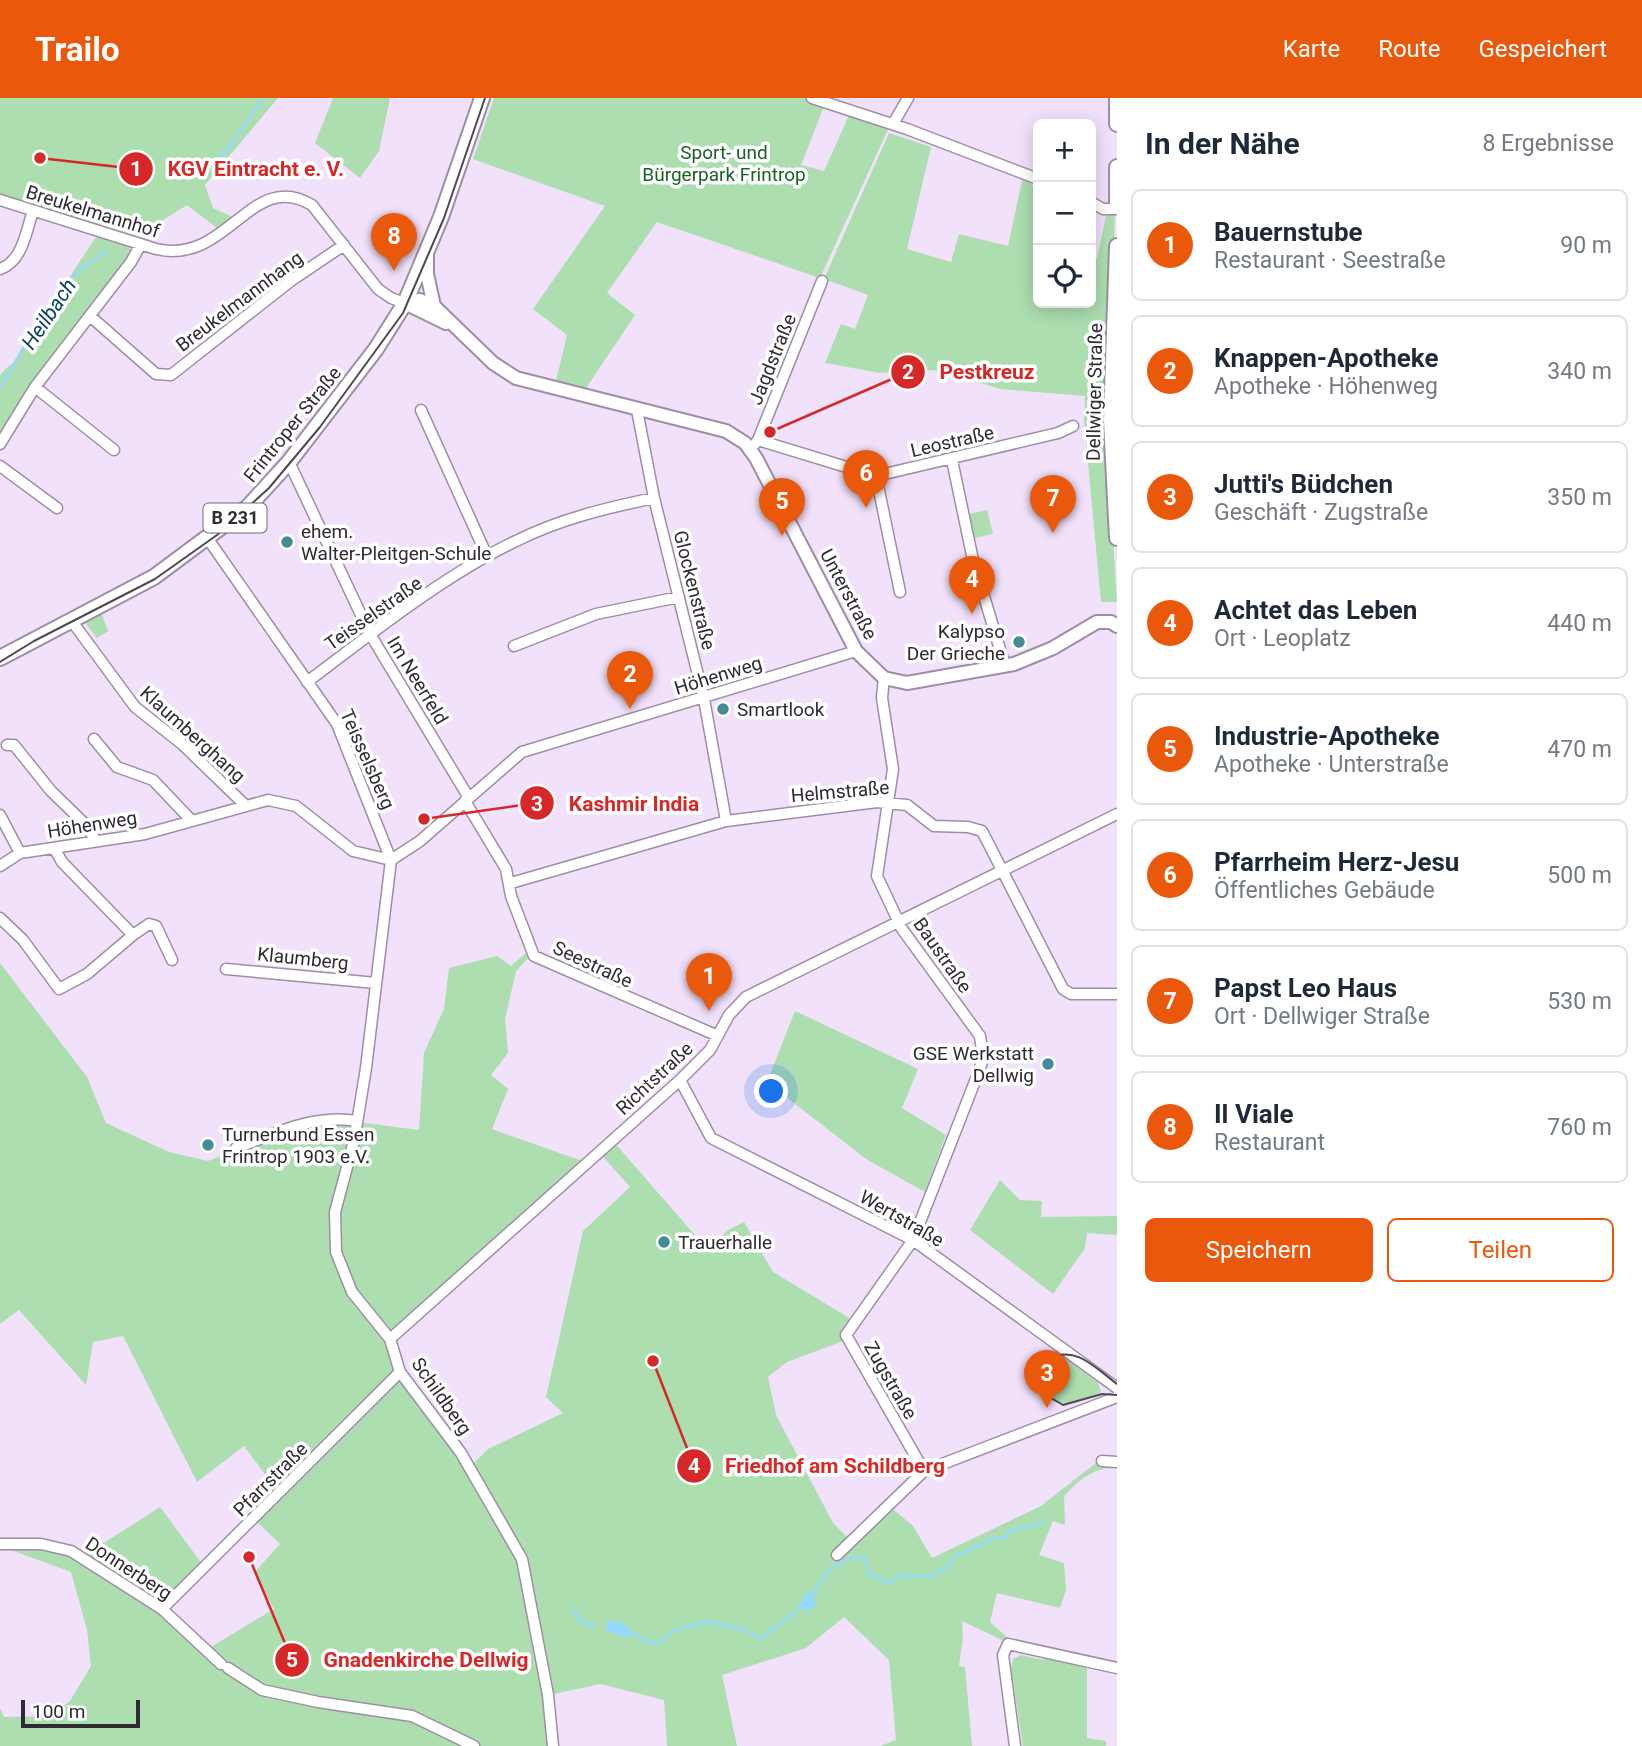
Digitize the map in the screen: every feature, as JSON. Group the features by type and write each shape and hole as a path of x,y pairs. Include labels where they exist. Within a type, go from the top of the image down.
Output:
{"main road":[{"name":"Frintroper Straße","path":"0,659 154,577 248,507 289,462 376,349 405,303 427,254 482,98"},
{"path":"1117,98 1117,124"},
{"path":"1117,167 1117,206"},
{"name":"Dellwiger Straße","path":"1117,246 1114,419 1117,538"}],"street":[{"path":"812,98 892,124 1033,176"},
{"path":"892,124 908,98"},
{"name":"Breukelmannhof","path":"0,200 167,252 196,248 271,196 300,198 312,205 378,289 405,303"},
{"path":"1096,205 1103,209 1117,206"},
{"path":"0,269 8,266 19,253 33,211"},
{"path":"0,444 35,387 141,244"},
{"name":"Breukelmannhang","path":"90,316 156,374 171,375 292,280 344,246"},
{"path":"427,254 427,274 434,306"},
{"name":"Jagdstraße","path":"754,444 822,281"},
{"path":"405,303 420,300 434,306 449,324 502,370 516,378 726,431 754,444"},
{"path":"405,303 449,324"},
{"path":"35,387 114,450"},
{"path":"421,410 486,556"},
{"name":"Glockenstraße","path":"637,410 654,498 704,699 726,821"},
{"name":"Leostraße","path":"754,444 876,476 952,460 1058,433 1073,426"},
{"name":"Unterstraße","path":"754,444 856,651 884,678"},
{"path":"952,460 973,560 1005,666"},
{"name":"Im Neerfeld","path":"289,462 370,634 467,800"},
{"path":"0,466 57,508"},
{"path":"876,476 900,592"},
{"name":"Teisselstraße","path":"307,682 370,634 486,556 580,515 654,498"},
{"name":"Teisselsberg","path":"208,539 337,724 391,860"},
{"path":"514,646 596,614 679,597"},
{"name":"Klaumberghang","path":"71,620 135,707 182,744 244,804"},
{"path":"884,678 907,683 1005,666 1039,654 1097,622 1111,622 1117,626"},
{"name":"Höhenweg","path":"0,866 20,853 145,834 244,804 268,800 289,803 306,811 353,850 391,860 420,841 522,752 856,651"},
{"name":"Baustraße","path":"884,678 882,698 893,761 877,876 898,922 980,1036 983,1046 979,1071 913,1240"},
{"path":"94,739 117,767 153,780 192,821"},
{"path":"7,745 14,745 51,791 86,825 96,841"},
{"name":"Seestraße","path":"467,800 511,883 511,896 534,956 719,1036"},
{"name":"Helmstraße","path":"511,883 726,821 888,801 918,811 934,826 968,827 982,831 1063,989 1077,995 1117,995"},
{"name":"Richtstraße","path":"390,1339 680,1080 719,1036 729,1015 746,997 1117,814"},
{"path":"0,815 20,853"},
{"path":"54,848 62,862 133,935"},
{"name":"Schildberg","path":"391,860 357,1121 335,1212 334,1238 339,1265 348,1285 390,1339 400,1372 461,1453 522,1559 548,1695 553,1746"},
{"path":"0,918 23,940 59,989 87,974 145,925 153,924 172,960"},
{"name":"Klaumberg","path":"226,969 376,983"},
{"name":"Wertstraße","path":"680,1080 711,1138 913,1240 1117,1388"},
{"path":"236,1147 303,1122 344,1119 357,1121"},
{"name":"Zugstraße","path":"913,1240 846,1337 924,1471"},
{"name":"Pfarrstraße","path":"162,1609 400,1372"},
{"path":"837,1555 924,1471 1117,1397"},
{"path":"1102,1461 1117,1461"},
{"name":"Donnerberg","path":"0,1544 41,1544 71,1551 162,1609 224,1666 262,1690 318,1702 412,1716 474,1746"},
{"path":"1015,1746 1003,1655 1008,1644 1117,1668"}],"green space":[{"path":"0,98 278,98 205,185 213,208 237,219 221,231 187,205 138,236 0,195"},
{"path":"333,98 390,98 379,151 360,178 315,143"},
{"name":"Sport- und Bürgerpark Frintrop","path":"494,98 807,98 825,104 801,165 824,171 850,113 890,125 820,278 657,222 607,293 635,315 584,391 555,385 567,335 533,309 605,206 473,159"},
{"path":"889,133 931,147 907,249 951,262 959,234 1008,246 1023,176 1033,186 1033,308 1096,308 1096,259 1107,211 1115,213 1108,458 1117,602 1101,602 1084,420 1085,396 1001,389 933,370 880,373 825,363 841,324 855,329 868,295 824,279"},
{"path":"100,231 140,244 50,360 0,432 0,376 16,360 32,325 45,314"},
{"path":"987,510 993,534 975,538 969,514"},
{"path":"101,612 108,631 97,638 84,621"},
{"path":"527,952 532,954 516,971 505,1019 508,1053 491,1075 508,1089 492,1129 585,1162 384,1339 402,1372 278,1492 244,1446 197,1482 123,1336 93,1342 86,1385 19,1310 0,1324 0,963 87,1077 106,1123 169,1152 208,1161 305,1122 342,1120 419,1130 424,1053 444,1009 449,968 497,956 511,966"},
{"path":"795,1011 918,1069 902,1108 946,1135 925,1192 866,1159 767,1082"},
{"path":"612,1140 708,1250 728,1230 744,1222 773,1272 856,1322 843,1341 787,1362 768,1377 776,1415 833,1523 847,1537 841,1547 888,1505 913,1526 932,1558 1041,1506 1097,1462 1117,1463 1117,1468 1088,1475 1064,1496 1065,1525 1053,1521 1039,1555 1064,1563 1066,1590 1060,1608 997,1593 990,1622 1008,1638 1006,1642 962,1621 959,1666 965,1667 972,1746 880,1746 896,1740 889,1660 844,1617 806,1648 722,1675 737,1746 667,1746 664,1700 600,1684 549,1695 552,1746 476,1746 398,1714 472,1746 0,1746 0,1708 4,1717 50,1716 70,1701 91,1666 87,1630 71,1572 8,1549 41,1548 69,1556 161,1610 214,1661 263,1689 206,1650 274,1609 254,1573 280,1544 255,1520 403,1374 472,1465 488,1449 563,1413 546,1397 583,1231 630,1187 599,1152"},
{"path":"1000,1180 1020,1200 1042,1201 1041,1217 1117,1216 1117,1235 1087,1233 1085,1248 1053,1294 970,1230"},
{"path":"1061,1355 1098,1383 1101,1392 1068,1404 1048,1396 1043,1382 1044,1374 1053,1360"},
{"path":"160,1507 203,1565 161,1607 82,1557"},
{"path":"1021,1655 1043,1660 1045,1656 1087,1668 1087,1738 1106,1741 1106,1746 1023,1746 1011,1669 1013,1659"}],"water":[{"path":"814,1591 816,1604 809,1611 801,1609 800,1604 807,1592"},
{"path":"613,1620 623,1623 631,1631 628,1638 606,1631 607,1622"}],"waterway":[{"name":"Heilbach","path":"208,167 227,150 263,98"},
{"name":"Heilbach","path":"0,388 33,331 60,293 75,276 108,251"},
{"path":"814,1593 828,1573 847,1560 864,1557 870,1575 889,1583 902,1575 930,1577 946,1568 956,1556 997,1537 1005,1538 1010,1530 1045,1523"},
{"path":"630,1632 649,1643 659,1643 674,1630 707,1622 739,1628 762,1638 803,1605"},
{"path":"573,1609 582,1623 596,1626"}],"tram line":[{"path":"0,662 34,641 155,579 217,535 269,488 320,427 403,313 444,218 485,98"},
{"path":"1117,1384 1085,1360 1067,1354 1049,1360 1041,1377 1046,1395 1063,1405 1102,1394 1117,1395"}],"place":[{"name":"KGV Eintracht e. V.","path":"40,158"},
{"name":"Il Viale","path":"394,271"},
{"name":"Pestkreuz","path":"770,432"},
{"name":"Pfarrheim Herz-Jesu","path":"866,508"},
{"name":"Papst Leo Haus","path":"1053,533"},
{"name":"Industrie-Apotheke","path":"782,536"},
{"name":"ehem. Walter-Pleitgen-Schule","path":"287,542"},
{"name":"Achtet das Leben","path":"972,614"},
{"name":"Kalypso Der Grieche","path":"1019,642"},
{"name":"Knappen-Apotheke","path":"630,709"},
{"name":"Smartlook","path":"723,709"},
{"name":"Kashmir India","path":"424,819"},
{"name":"Bauernstube","path":"709,1011"},
{"name":"GSE Werkstatt Dellwig","path":"1048,1064"},
{"name":"Turnerbund Essen Frintrop 1903 e.V.","path":"208,1145"},
{"name":"Trauerhalle","path":"664,1242"},
{"name":"Friedhof am Schildberg","path":"653,1361"},
{"name":"Jutti's Büdchen","path":"1047,1408"},
{"name":"Gnadenkirche Dellwig","path":"249,1557"}]}
